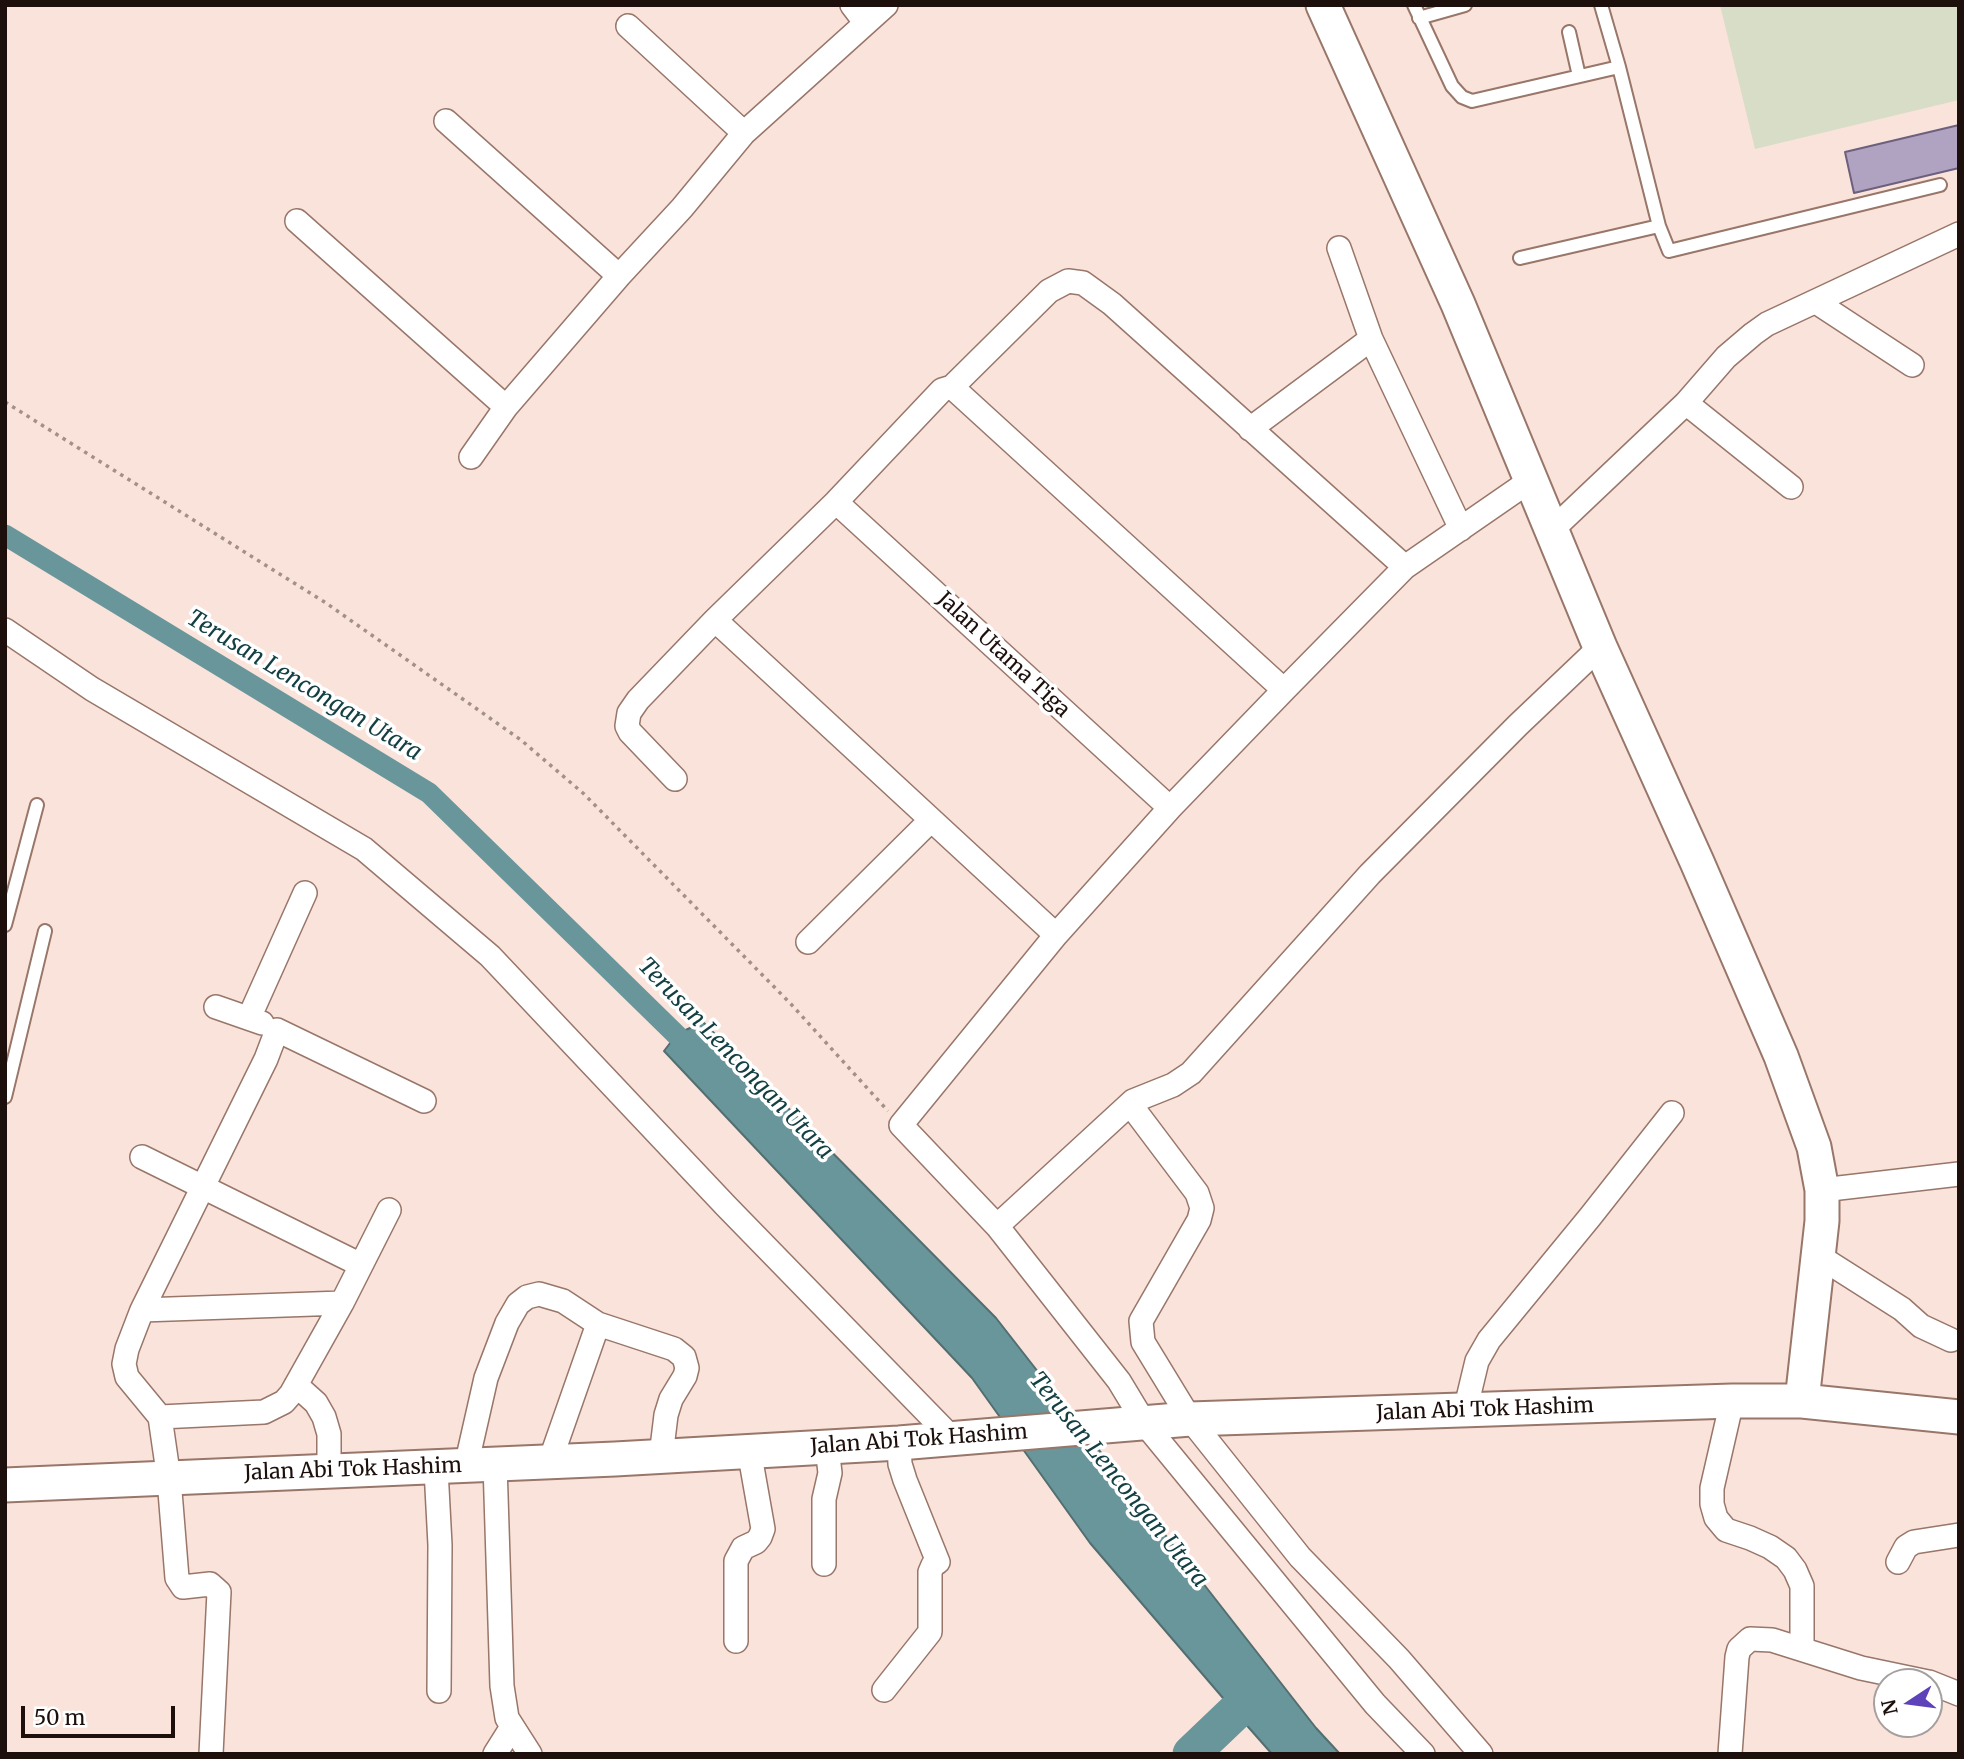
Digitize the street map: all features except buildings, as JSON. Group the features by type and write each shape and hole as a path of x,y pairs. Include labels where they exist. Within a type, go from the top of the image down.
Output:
{"main road":[{"path":"1323,5 1452,292 1600,648 1781,1056 1814,1147 1822,1190 1822,1221 1802,1401"},
{"name":"Jalan Abi Tok Hashim","path":"5,1485 466,1466 899,1443 1190,1419 1732,1401 1802,1401 1959,1417"}],"street":[{"path":"471,457 506,407 619,276 682,208 744,133 859,14 886,5"},
{"path":"628,26 744,133"},
{"path":"446,121 619,276"},
{"path":"297,221 506,407"},
{"path":"1552,530 1686,403 1739,344 1767,324 1959,234"},
{"path":"1339,248 1371,339 1461,529"},
{"path":"675,779 627,726 627,720 638,699 836,502 942,390 952,387 1049,291 1068,281 1093,290 1112,304 1405,567"},
{"path":"1816,302 1912,365"},
{"path":"1250,429 1371,339"},
{"path":"952,387 1284,690"},
{"path":"1686,403 1791,487"},
{"path":"1423,1754 1375,1704 1132,1425 1119,1381 998,1226 901,1125 1056,935 1170,808 1284,690 1405,567 1531,480"},
{"name":"Jalan Utama Tiga","path":"836,502 1170,808"},
{"path":"715,620 1056,935"},
{"path":"5,630 92,689 364,849 385,866 490,956 726,1206 952,1438"},
{"path":"998,1226 1130,1104 1143,1095 1172,1085 1191,1073 1370,874 1518,725 1600,648"},
{"path":"808,942 930,820"},
{"path":"249,1018 304,893"},
{"path":"216,1007 277,1030 424,1101"},
{"path":"211,1754 219,1592 210,1584 183,1587 177,1578 169,1479 160,1417 135,1389 127,1377 124,1364 142,1310 266,1059 277,1030"},
{"path":"1130,1104 1201,1200 1202,1208 1199,1220 1141,1321 1143,1342 1190,1419 1300,1558 1399,1659 1481,1754"},
{"path":"1465,1411 1478,1361 1489,1340 1672,1113"},
{"path":"142,1157 361,1265"},
{"path":"1822,1190 1959,1174"},
{"path":"160,1417 264,1412 284,1402 342,1303 389,1210"},
{"path":"1817,1255 1922,1326 1951,1340"},
{"path":"439,1691 440,1558 466,1466 486,1378 507,1323 518,1304 527,1297 539,1294 551,1296 564,1301 598,1324 674,1349 686,1362 685,1376 671,1399 666,1415 661,1456"},
{"path":"142,1310 342,1303"},
{"path":"550,1461 598,1324"},
{"path":"296,1385 316,1403 324,1417 329,1434 329,1471"},
{"path":"1732,1401 1712,1488 1712,1504 1716,1518 1726,1531 1770,1547 1786,1558 1796,1570 1802,1586 1802,1648"},
{"path":"884,1690 930,1632 930,1572 933,1564 938,1562 905,1480 900,1464 899,1443"},
{"path":"824,1564 824,1499 830,1473 827,1447"},
{"path":"736,1641 736,1561 743,1548 756,1542 763,1530 749,1450"},
{"path":"466,1466 507,1718 530,1754"},
{"path":"1898,1562 1906,1546 1914,1542 1959,1535"},
{"path":"1730,1754 1734,1679 1739,1648 1750,1639 1760,1638 1802,1648 1873,1671"},
{"path":"495,1754 512,1727"}],"lane":[{"path":"1465,5 1417,12 1452,86 1462,97 1472,101 1619,67"},
{"path":"1601,5 1669,251 1940,186"},
{"path":"1569,32 1579,76"},
{"path":"1520,258 1660,226"},
{"path":"5,925 37,805"},
{"path":"5,1097 45,931"}],"path":[{"path":"5,402 326,603 521,740 584,794 692,903 790,1003 901,1125"}],"green space":[{"path":"1720,5 1959,5 1959,100 1755,149"}],"water":[{"path":"703,1022 996,1318 1316,1728 1340,1754 1272,1754 1235,1712 1090,1543 972,1378 664,1051 677,1034"}],"waterway":[{"name":"Terusan Lencongan Utara","path":"5,535 429,793 696,1054"},
{"path":"1191,1754 1235,1712 1263,1697"}]}
